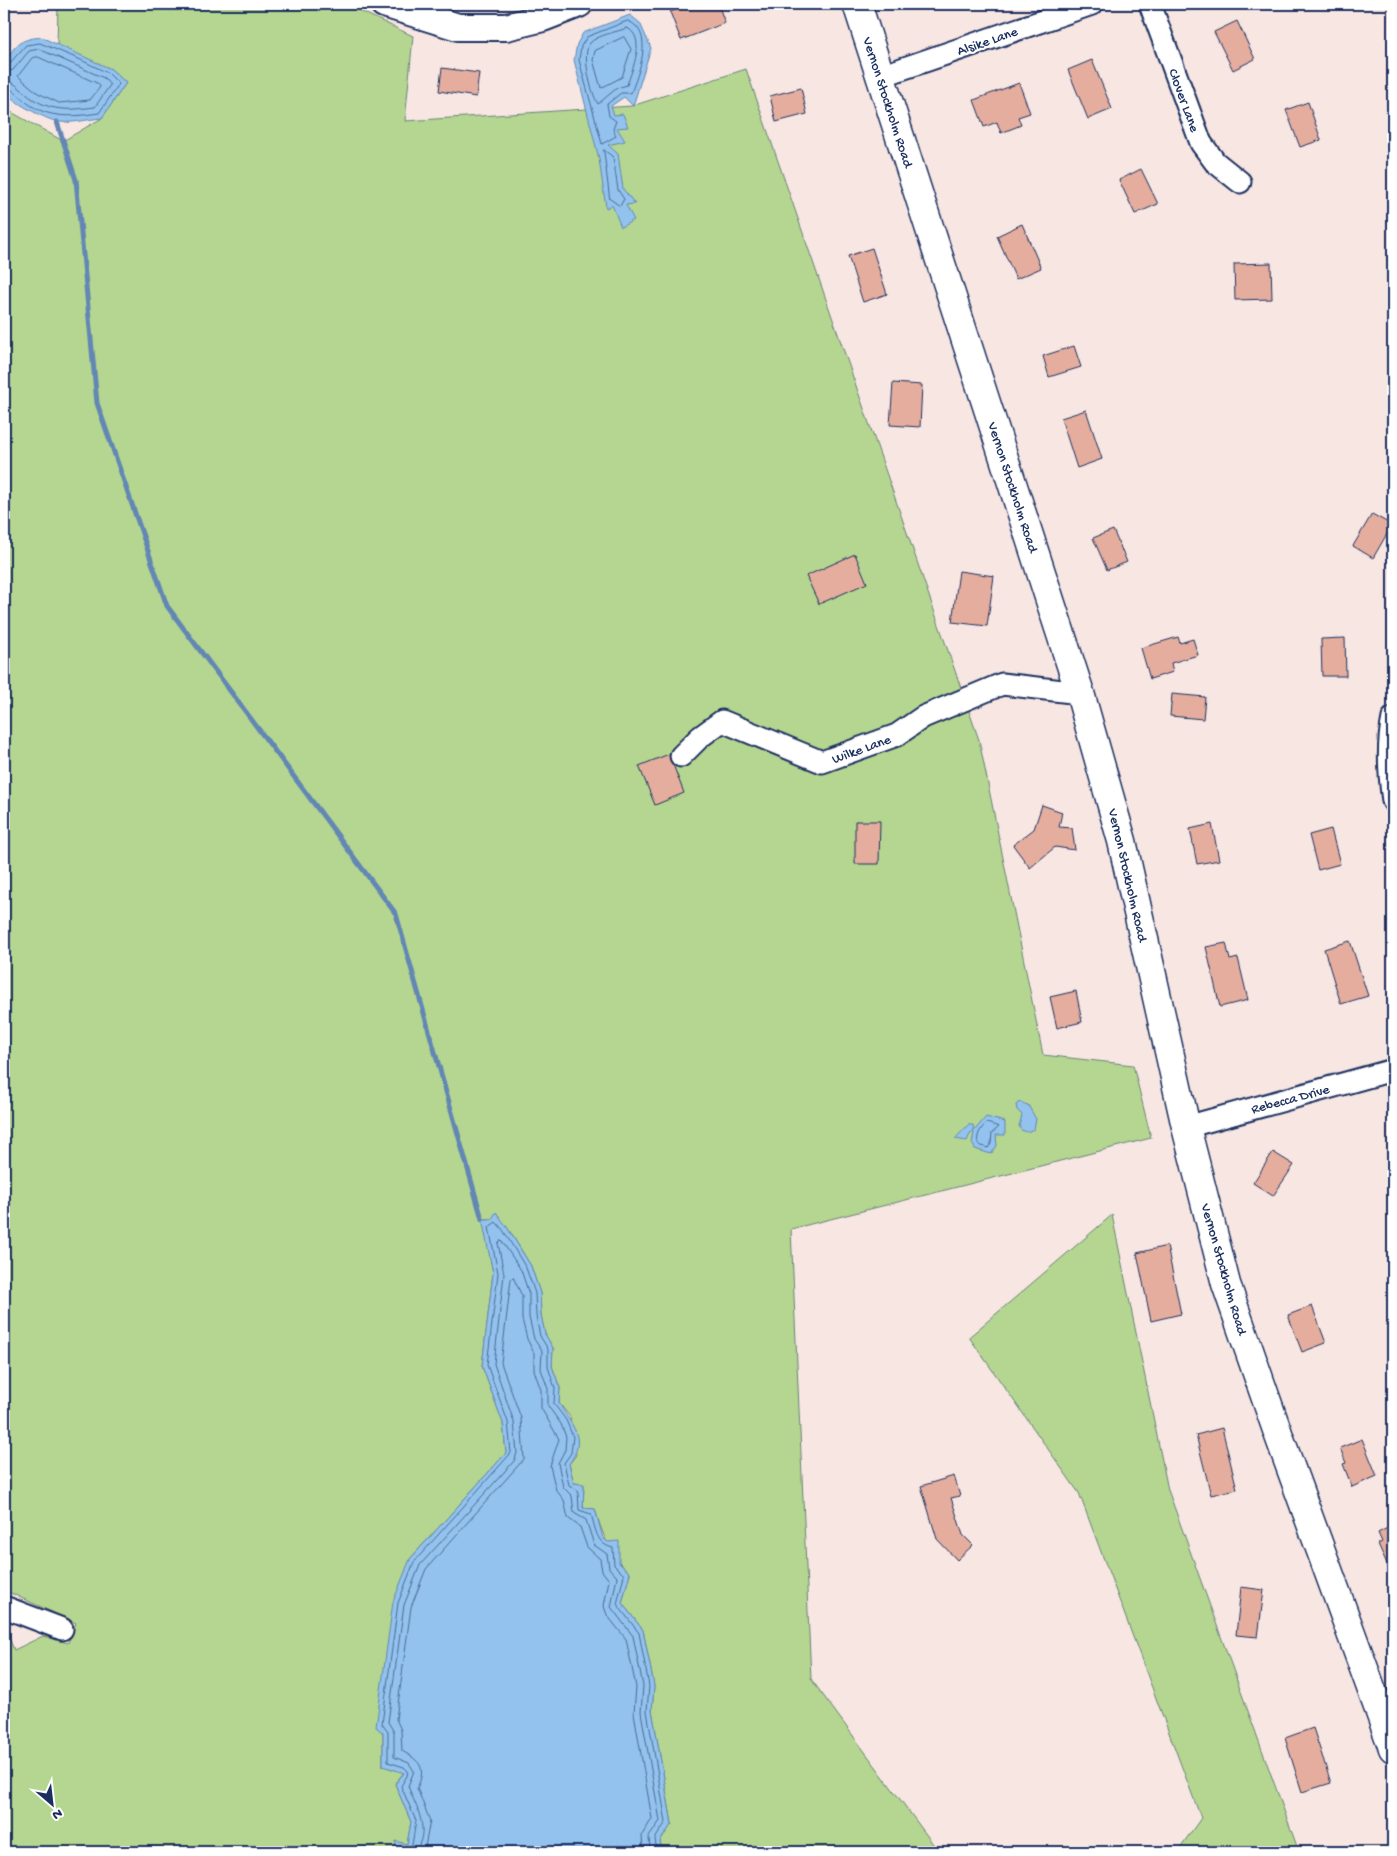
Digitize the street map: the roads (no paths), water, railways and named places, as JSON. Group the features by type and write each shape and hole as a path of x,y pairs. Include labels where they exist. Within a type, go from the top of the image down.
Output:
{"main road":[{"name":"Vernon Stockholm Road","path":"857,4 1080,693 1122,841 1186,1127 1232,1301 1282,1445 1393,1748"}],"street":[{"path":"384,4 458,28 506,27 543,18 579,4"},
{"name":"Alsike Lane","path":"881,76 1092,4"},
{"name":"Clover Lane","path":"1150,4 1201,143 1215,162 1240,182"},
{"name":"Wilke Lane","path":"681,756 700,737 722,721 822,762 897,735 923,717 1002,684 1080,693"},
{"path":"1393,718 1390,731 1389,775 1393,801"},
{"name":"Rebecca Drive","path":"1186,1127 1393,1070"},
{"path":"4,1607 62,1629"}],"water":[{"path":"630,15 640,23 651,48 633,106 624,97 611,106 614,115 623,114 628,127 617,128 625,141 608,145 618,154 623,189 635,204 626,205 634,220 621,227 612,205 606,208 599,159 574,60 577,44 583,33"},
{"path":"41,37 111,69 126,83 102,118 72,122 55,121 21,105 9,96 4,85 4,78 10,55 19,43"},
{"path":"1019,1102 1028,1105 1036,1119 1034,1129 1027,1132 1021,1130 1019,1126 1022,1115 1017,1110 1016,1105"},
{"path":"986,1117 1005,1122 1005,1135 996,1135 997,1146 991,1154 975,1149 972,1143 974,1132 971,1132 967,1141 955,1139 968,1125 973,1125 974,1131"},
{"path":"496,1212 531,1266 540,1293 541,1315 545,1334 553,1348 552,1366 560,1388 559,1403 576,1432 577,1447 575,1455 569,1464 574,1483 584,1484 583,1508 595,1509 603,1538 608,1542 619,1541 619,1563 630,1573 622,1603 643,1630 654,1686 652,1710 672,1824 660,1841 662,1852 397,1852 395,1841 407,1844 411,1822 395,1784 404,1773 383,1766 383,1733 376,1727 393,1602 410,1559 506,1453 503,1423 482,1366 493,1273 482,1219 492,1219"}],"waterway":[{"path":"57,122 76,180 97,403 167,606 396,914 482,1219"}]}
